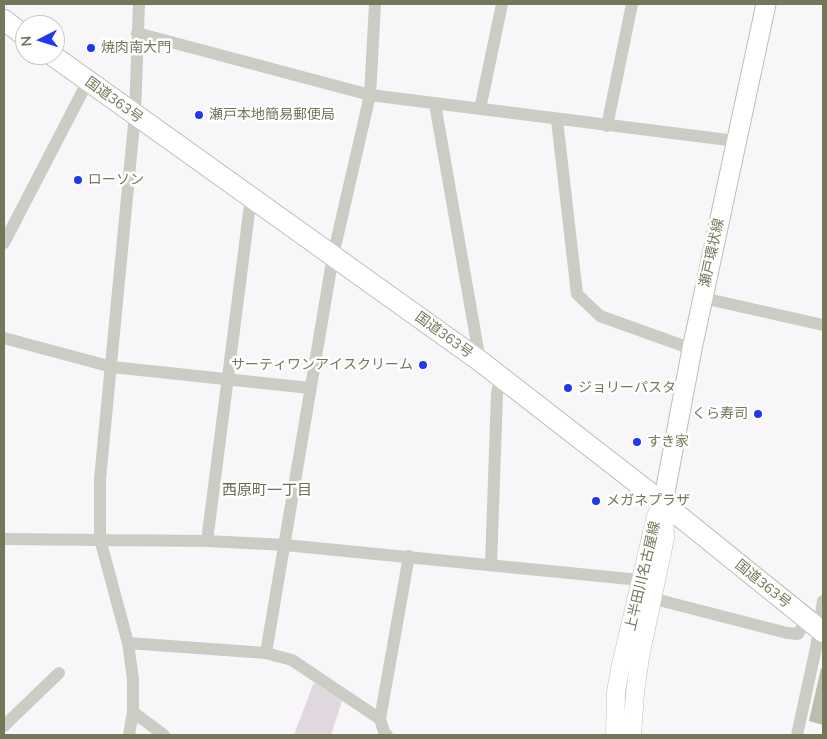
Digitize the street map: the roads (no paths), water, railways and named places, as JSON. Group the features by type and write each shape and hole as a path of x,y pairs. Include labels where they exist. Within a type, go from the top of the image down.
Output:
{"highway":[{"path":"4,20 15,28"},
{"name":"国道363号","path":"65,64 480,361 664,503 816,626"}],"main road":[{"name":"瀬戸環状線","path":"664,503 702,298 766,4"},
{"name":"上半田川名古屋線","path":"615,735 616,692 656,516 664,503"},
{"name":"上半田川名古屋線","path":"632,735 635,693 651,598 666,538 664,503"}],"street":[{"path":"129,735 133,712 133,679 128,643 100,539 100,479 135,114 139,4"},
{"path":"266,653 286,545 310,388 333,256 370,95 375,4"},
{"path":"480,109 502,4"},
{"path":"606,126 632,4"},
{"path":"137,33 370,95 736,141"},
{"path":"4,243 88,80"},
{"path":"435,104 480,361"},
{"path":"557,120 577,294 600,316 692,349"},
{"path":"207,541 251,197"},
{"path":"702,298 823,324"},
{"path":"4,338 112,366 310,388"},
{"path":"492,566 497,394 500,377"},
{"path":"4,539 207,541 286,545 640,580"},
{"path":"387,735 384,732 380,719 409,556"},
{"path":"651,598 786,633 798,634 816,626"},
{"path":"797,735 816,648 816,626 823,601"},
{"path":"128,643 266,653 292,660 380,719"},
{"path":"4,726 60,673"},
{"path":"133,712 164,735"}],"place":[{"name":"焼肉南大門","path":"91,48"},
{"name":"瀬戸本地簡易郵便局","path":"199,115"},
{"name":"ローソン","path":"78,180"},
{"name":"サーティワンアイスクリーム","path":"423,365"},
{"name":"ジョリーパスタ","path":"568,388"},
{"name":"くら寿司","path":"758,414"},
{"name":"すき家","path":"637,442"},
{"name":"メガネプラザ","path":"596,501"}],"district":[{"name":"西原町一丁目","path":"267,490"}]}
